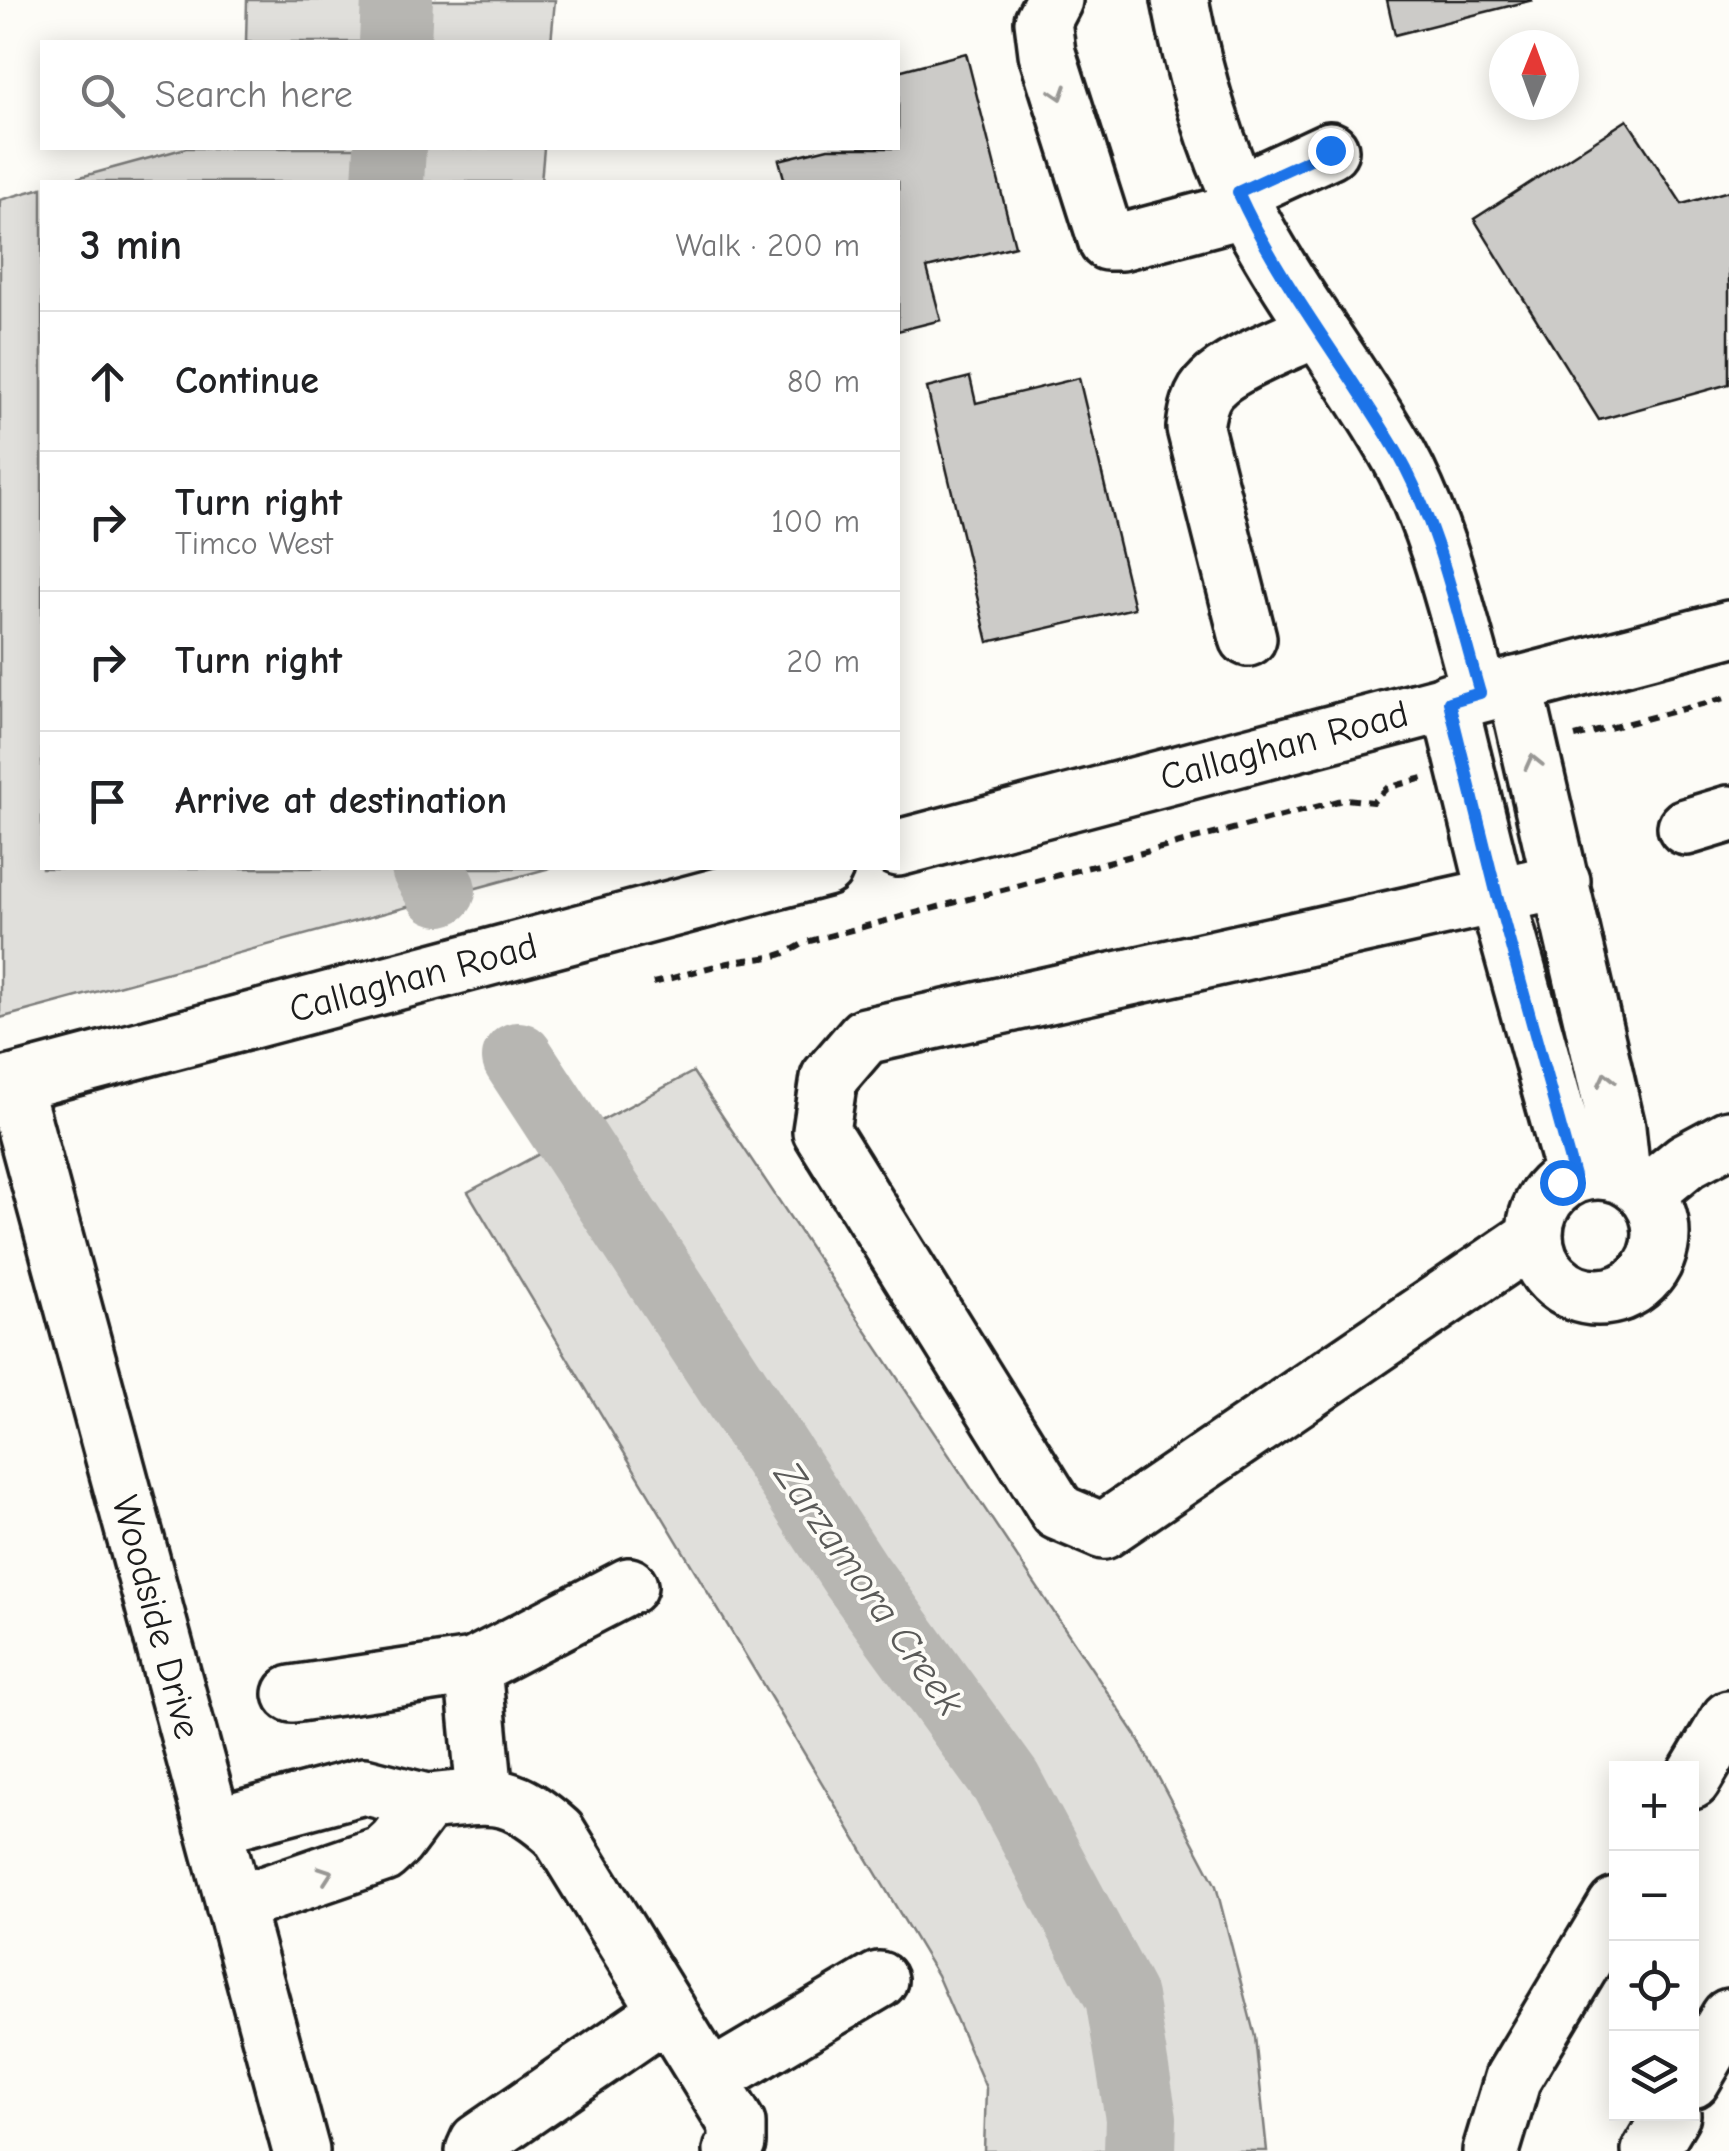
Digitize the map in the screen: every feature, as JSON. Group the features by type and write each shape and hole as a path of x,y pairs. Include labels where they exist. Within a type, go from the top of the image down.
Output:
{"street":[{"path":"1054,0 1043,21 1047,53 1107,242 1121,242 1242,200 1330,150"},
{"path":"1180,0 1194,72 1216,142 1242,200 1282,272 1400,457 1426,511 1481,693 1562,881 1617,1128 1614,1181"},
{"path":"1248,638 1195,428 1198,407 1211,384 1318,328"},
{"name":"Callaghan Road","path":"900,847 1729,629"},
{"path":"1481,693 1497,896 1614,1181 1661,1221 1662,1242 1656,1262 1644,1279 1626,1291 1606,1297 1585,1296 1566,1289 1544,1266 1534,1237 1537,1216 1546,1196 1614,1181 1686,1161 1729,1138"},
{"name":"Callaghan Road","path":"6,1085 817,870"},
{"path":"1534,1237 1104,1532 1058,1512 821,1131 828,1078 865,1036 1562,881"},
{"name":"Woodside Drive","path":"6,1085 301,2151"},
{"path":"292,1694 473,1667 628,1586"},
{"path":"473,1667 485,1796"},
{"path":"1699,1769 1729,1719"},
{"path":"213,1826 364,1786 426,1802 485,1796 508,1798 533,1810 558,1833 737,2124 737,2142 732,2151"},
{"path":"234,1905 383,1854 426,1802"},
{"path":"1491,2151 1512,2078 1609,1918"},
{"path":"710,2080 879,1980"},
{"path":"474,2151 478,2142 668,2011"},
{"path":"1699,2068 1729,2016"},
{"path":"1650,2151 1668,2121"}],"path":[{"path":"1567,739 1729,697"},
{"path":"652,983 746,960 767,960 806,942 1346,799 1372,802 1388,788 1425,778"}],"shaded area":[{"path":"247,0 555,0 551,40 246,40"},
{"path":"179,150 544,150 541,180 69,180"},
{"path":"40,189 40,870 543,870 0,1018 0,200"},
{"path":"693,1072 1136,1735 1216,1886 1255,2037 1267,2151 984,2151 986,2088 937,1975 468,1192"}],"building":[{"path":"1387,0 1533,0 1395,35"},
{"path":"966,53 1015,246 927,268 941,320 900,330 900,180 784,180 779,160 820,150 900,150 900,70"},
{"path":"1627,120 1682,204 1729,191 1729,384 1599,420 1474,219"},
{"path":"970,377 976,403 1079,378 1134,608 988,642 927,388"}],"waterway":[{"name":"Zarzamora Creek","path":"395,40 397,0"},
{"name":"Zarzamora Creek","path":"388,180 390,150"},
{"name":"Zarzamora Creek","path":"428,870 440,890"},
{"name":"Zarzamora Creek","path":"518,1058 856,1575 1006,1782 1121,1997 1141,2118 1140,2151"}],"route":[{"path":"1330,150 1238,192 1282,272 1400,457 1426,511 1480,693 1449,702 1497,896 1574,1176 1562,1182"}]}
